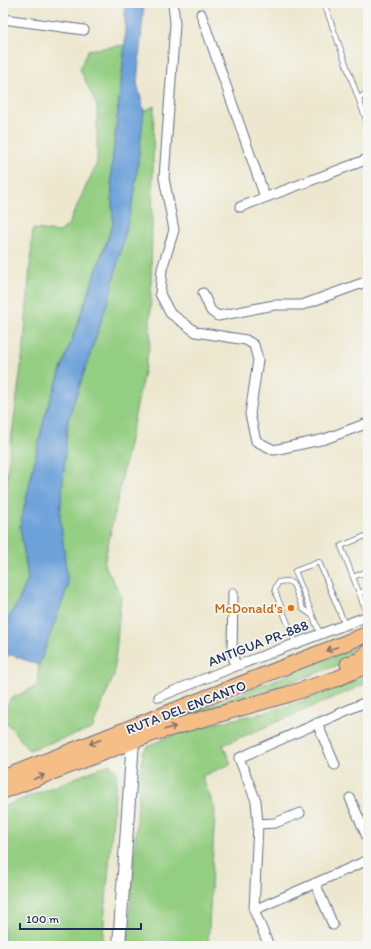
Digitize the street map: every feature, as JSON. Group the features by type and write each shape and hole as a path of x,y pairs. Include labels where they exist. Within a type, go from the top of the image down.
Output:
{"main road":[{"name":"RUTA DEL ENCANTO","path":"3,791 132,734 368,634"},
{"path":"236,710 267,694 360,660 368,652"},
{"name":"RUTA DEL ENCANTO","path":"3,778 132,734 180,725 286,695 336,679 368,665"}],"street":[{"path":"173,3 174,24 164,178 174,230 162,269 160,294 170,313 196,332 246,340 254,345 258,360 250,414 256,441 274,450 325,439 368,423"},
{"path":"201,14 265,197"},
{"path":"3,19 84,30"},
{"path":"240,207 368,159"},
{"path":"203,293 211,311 218,316 274,305 302,305 368,281"},
{"path":"233,593 232,654 236,666"},
{"name":"ANTIGUA PR-888","path":"159,698 236,666 368,617"},
{"path":"270,946 254,910 258,824 256,801 239,758 368,700"},
{"path":"317,723 335,765"},
{"path":"119,946 132,734"},
{"path":"350,798 368,839"},
{"path":"258,824 275,823 300,813"},
{"path":"254,910 368,860"},
{"path":"315,883 333,925"}],"lane":[{"path":"324,3 368,125"},
{"path":"359,99 368,91"},
{"path":"368,535 341,546 368,617"},
{"path":"320,634 295,571 319,562 344,625"},
{"path":"353,577 363,573"},
{"path":"296,644 276,594 275,589 278,582 288,581 293,584 303,609 313,616"},
{"path":"359,593 368,590"},
{"path":"362,602 368,600"}],"green space":[{"path":"125,45 111,173 113,222 45,415 20,526 28,579 17,604 3,627 3,503 24,344 33,229 60,232 68,225 97,163 97,106 80,69 88,50"},
{"path":"154,106 150,343 104,564 121,595 114,675 92,729 29,750 3,718 10,699 37,686 39,665 68,586 60,516 68,420 110,295 134,196 144,111"},
{"path":"354,648 359,649 361,653 357,658 203,715 152,726 205,708"},
{"path":"368,675 368,683 223,745 231,764 202,776 215,810 208,946 127,946 140,780 143,752 147,747 176,734 192,729 270,711 295,703"},
{"path":"110,764 117,772 102,946 3,946 3,807"}],"water":[{"path":"125,3 144,3 137,83 144,111 134,196 110,295 68,420 60,516 68,586 39,665 11,655 3,657 3,627 17,604 28,579 20,526 45,415 113,225 111,173 125,45"}],"place":[{"name":"McDonald's","path":"291,608"}]}
